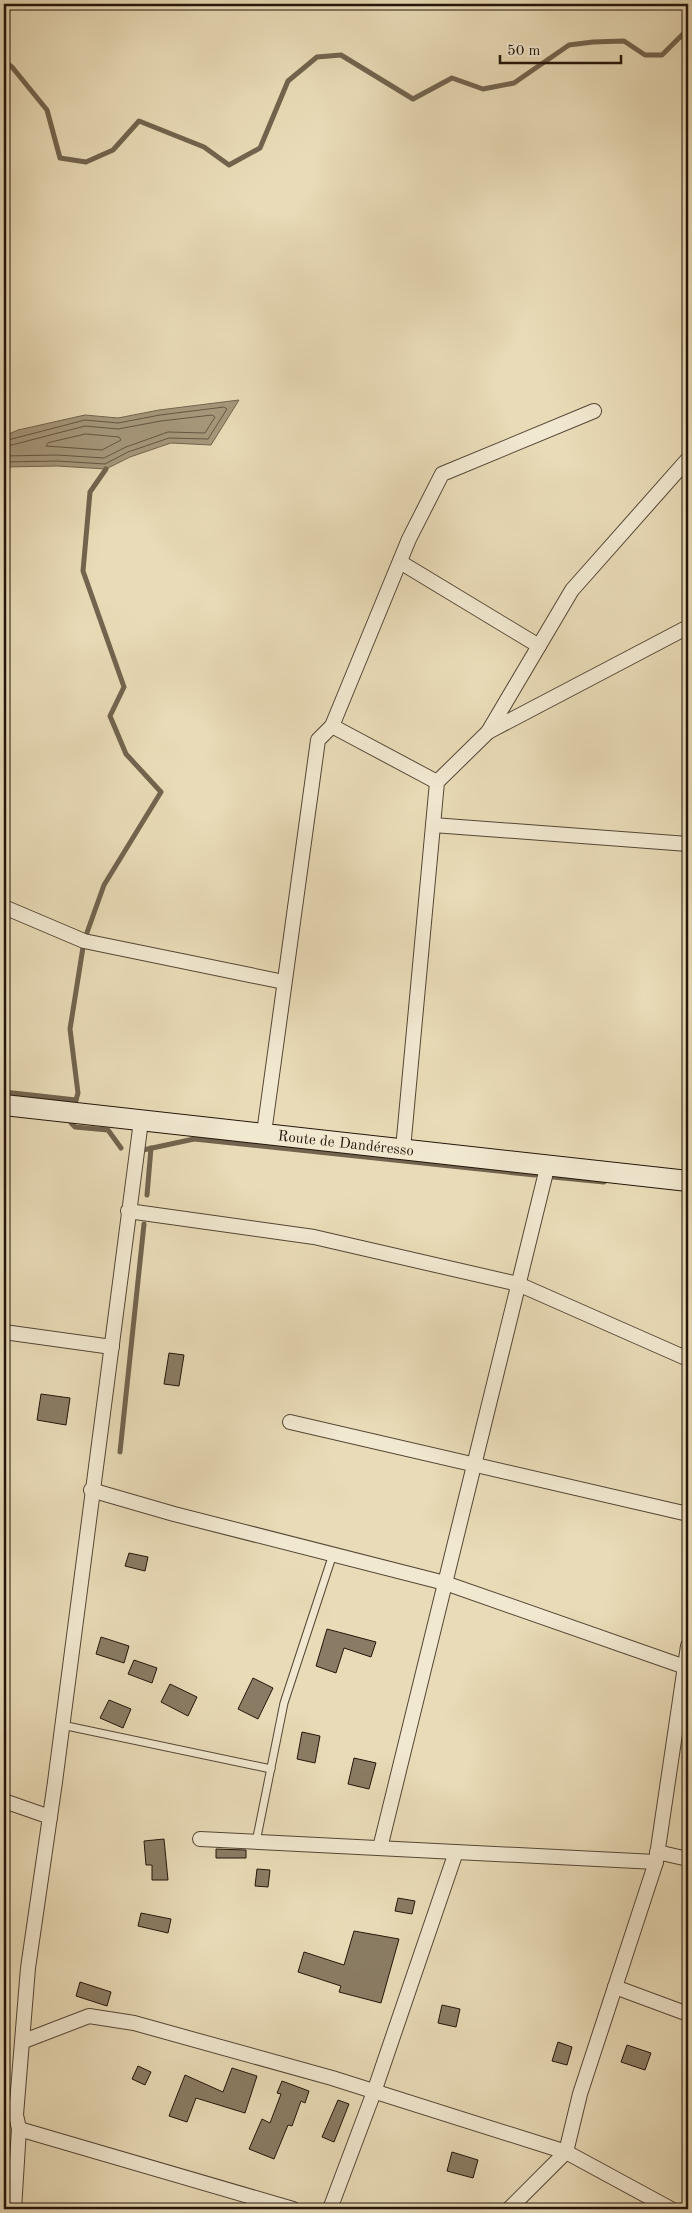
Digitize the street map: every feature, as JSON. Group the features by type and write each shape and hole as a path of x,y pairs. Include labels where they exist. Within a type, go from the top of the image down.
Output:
{"street":[{"path":"264,1133 318,740 332,726 400,562 442,474 594,411"},
{"path":"403,1148 437,782 488,732 572,590 688,460"},
{"path":"400,562 539,646"},
{"path":"488,732 688,627"},
{"path":"332,726 437,782"},
{"path":"433,825 688,844"},
{"path":"4,907 84,941 284,982"},
{"name":"Route de Dandéresso","path":"4,1105 688,1181"},
{"path":"14,2209 28,1968 50,1817 91,1490 112,1347 141,1121"},
{"path":"380,1848 548,1164"},
{"path":"128,1211 314,1237 518,1284 688,1359"},
{"path":"4,1332 112,1347"},
{"path":"290,1422 688,1514"},
{"path":"91,1490 445,1583 686,1667"},
{"path":"509,2209 566,2152 580,2094 657,1857 688,1646"},
{"path":"4,1801 50,1817"},
{"path":"200,1839 456,1852 688,1859"},
{"path":"330,2209 374,2092 456,1852"},
{"path":"615,1987 688,2014"},
{"path":"24,2041 89,2016 134,2023 332,2078 566,2152 671,2209"},
{"path":"4,2108 18,2122 293,2209"}],"lane":[{"path":"256,1842 284,1703 333,1554"},
{"path":"62,1725 271,1769"}],"water":[{"path":"239,400 211,445 171,443 130,457 106,469 57,466 4,467 4,436 18,430 85,415 118,418 159,410"}],"building":[{"path":"169,1353 184,1355 179,1386 164,1384"},
{"path":"41,1394 70,1398 66,1425 37,1420"},
{"path":"129,1553 148,1557 145,1571 125,1566"},
{"path":"327,1629 376,1642 371,1657 344,1648 336,1673 316,1666"},
{"path":"101,1637 129,1646 124,1663 96,1654"},
{"path":"134,1660 157,1668 152,1683 128,1674"},
{"path":"253,1678 273,1688 258,1719 238,1709"},
{"path":"170,1684 197,1697 188,1716 161,1702"},
{"path":"109,1700 131,1709 123,1728 100,1718"},
{"path":"302,1732 320,1736 315,1763 297,1759"},
{"path":"354,1758 376,1763 369,1789 348,1784"},
{"path":"164,1839 168,1880 152,1880 152,1865 146,1865 144,1841"},
{"path":"216,1849 246,1850 246,1858 216,1858"},
{"path":"257,1869 270,1870 268,1887 255,1886"},
{"path":"398,1898 415,1901 412,1914 395,1911"},
{"path":"141,1913 171,1919 168,1933 138,1926"},
{"path":"354,1931 399,1939 381,2003 339,1992 341,1986 298,1972 304,1952 344,1965"},
{"path":"80,1982 111,1992 107,2006 76,1996"},
{"path":"442,2005 460,2009 456,2027 438,2023"},
{"path":"558,2042 572,2047 567,2065 552,2061"},
{"path":"627,2045 651,2053 645,2070 621,2062"},
{"path":"138,2066 151,2072 145,2085 132,2079"},
{"path":"232,2068 257,2076 245,2113 196,2098 187,2122 169,2116 185,2075 223,2092"},
{"path":"282,2081 309,2091 305,2103 301,2101 292,2126 288,2125 274,2159 249,2149 262,2119 270,2123 281,2094 277,2093"},
{"path":"338,2100 349,2104 334,2142 322,2137"},
{"path":"452,2152 478,2160 473,2178 447,2171"}],"waterway":[{"path":"4,61 12,67 47,110 60,158 86,162 113,150 139,121 204,147 229,165 260,148 288,81 317,57 341,55 413,99 452,78 483,89 514,83 569,45 624,41 645,55 662,55 688,29"},
{"path":"74,1107 78,1093 70,1029 84,941 104,885 161,792 126,754 110,716 124,687 83,571 90,492 106,469"},
{"path":"4,1092 76,1100"},
{"path":"71,1123 75,1127 108,1130 121,1148"},
{"path":"143,1150 194,1139 535,1175"},
{"path":"147,1195 151,1148"},
{"path":"553,1177 604,1182"},
{"path":"120,1452 144,1224"}]}
